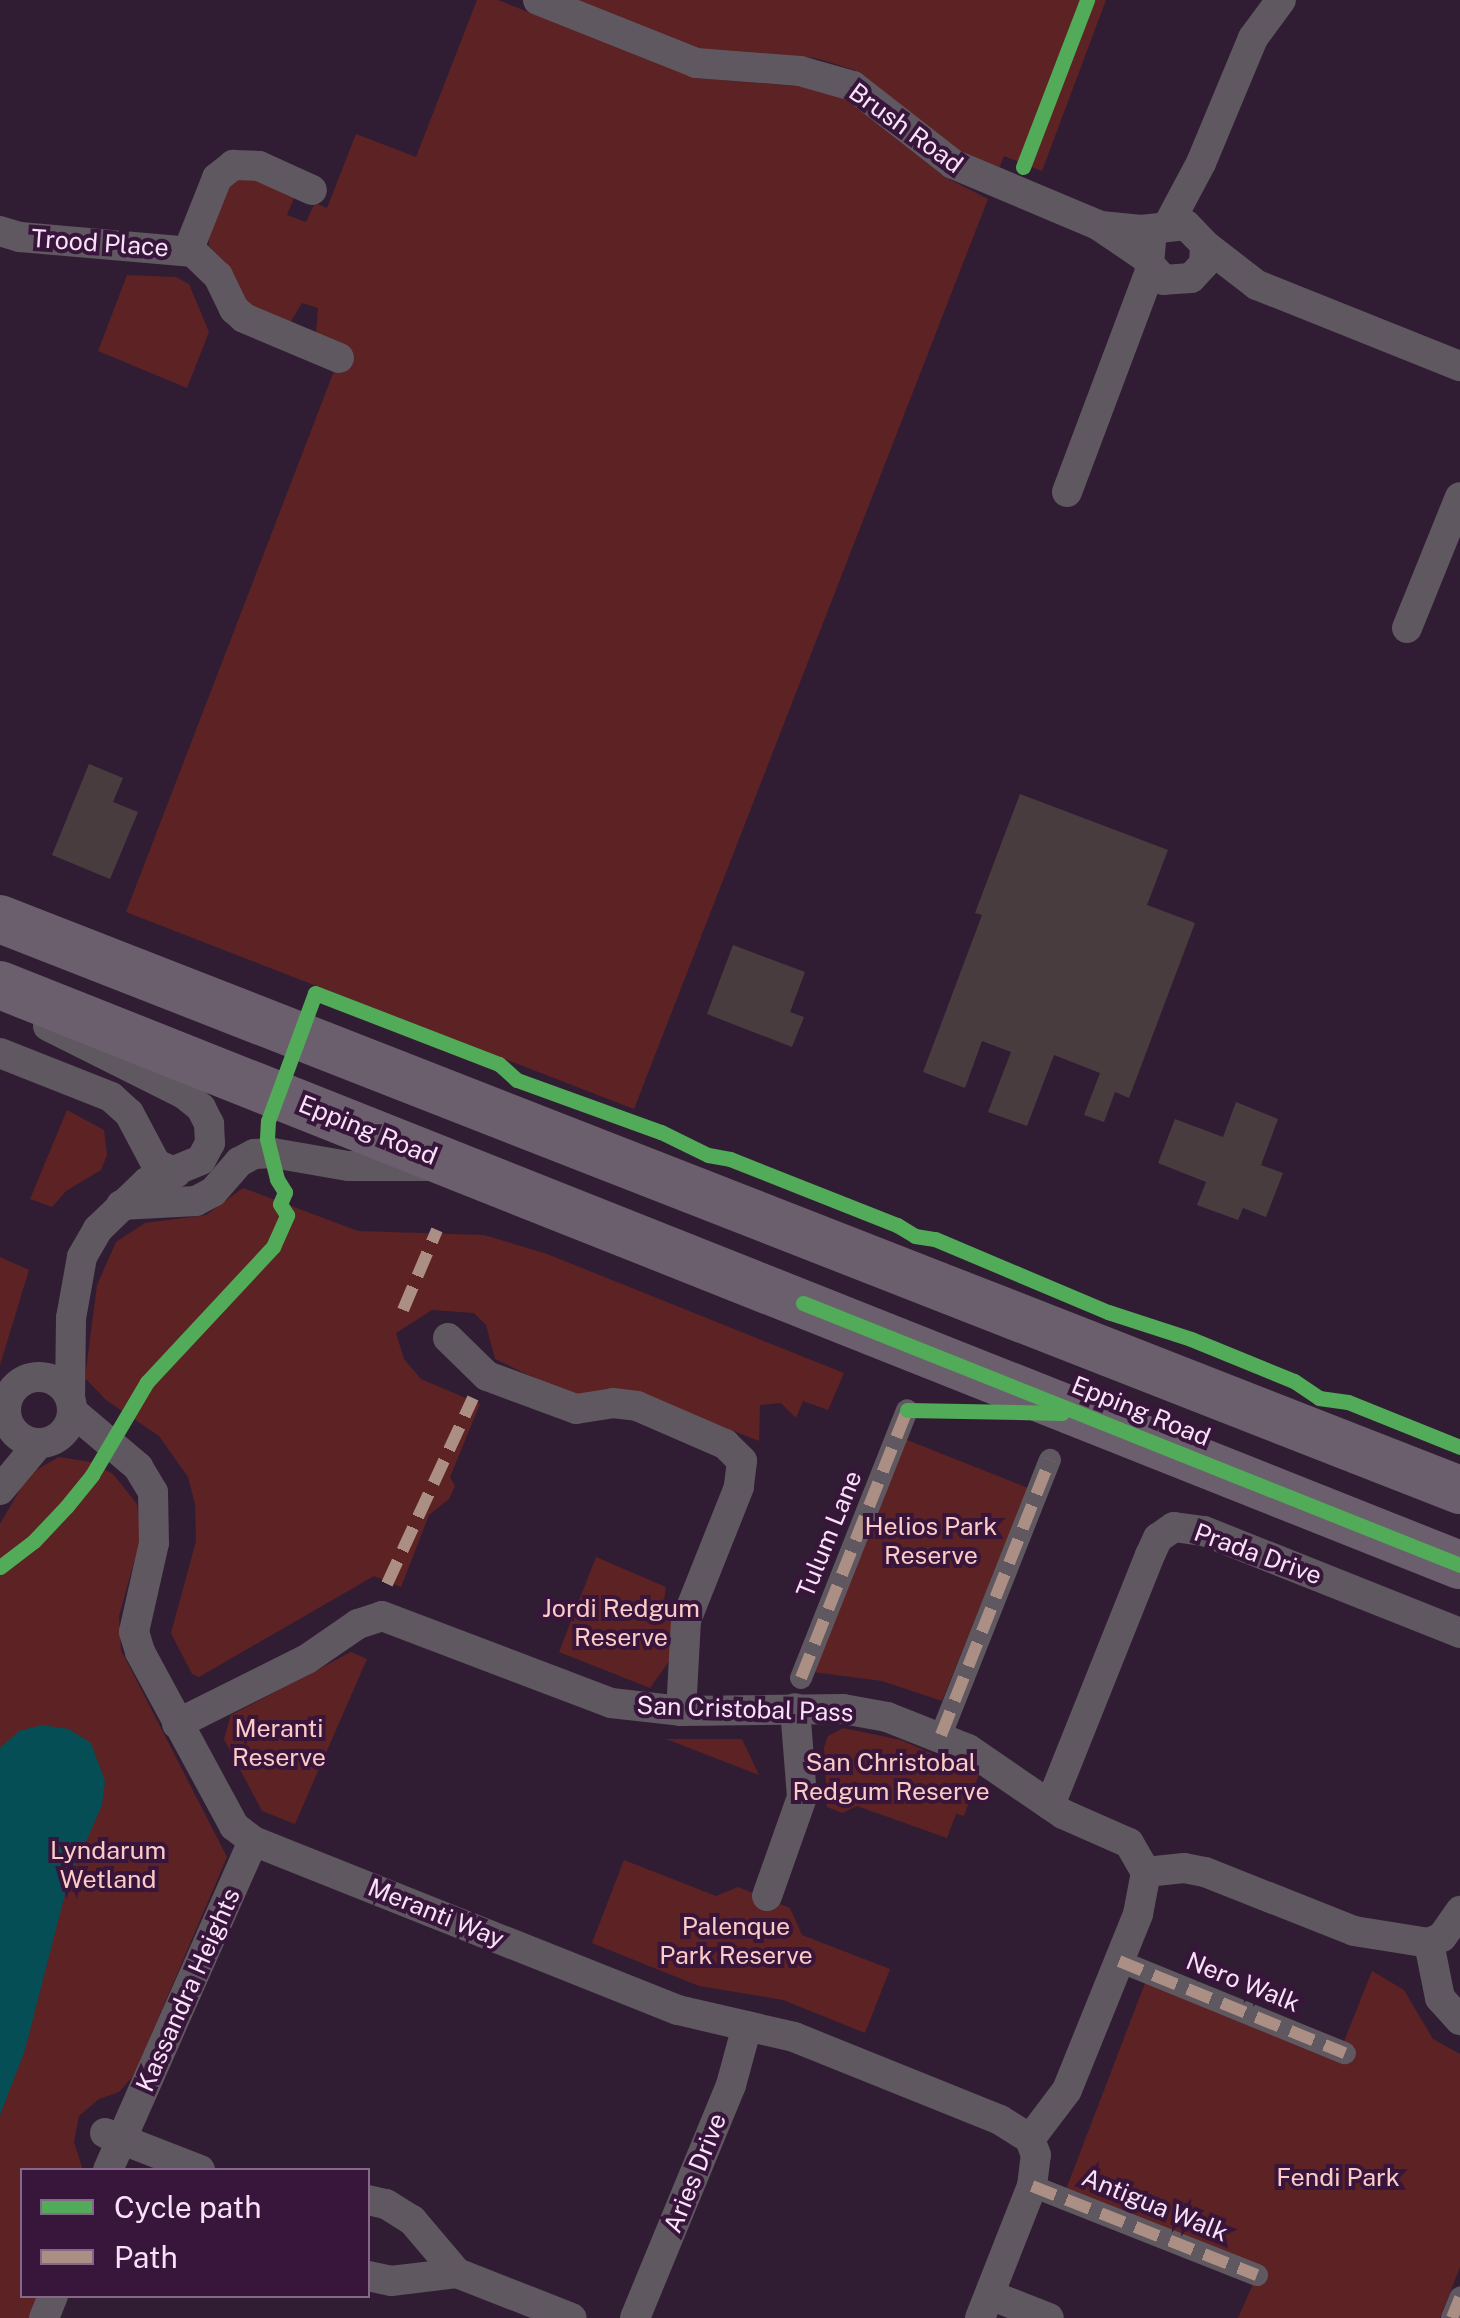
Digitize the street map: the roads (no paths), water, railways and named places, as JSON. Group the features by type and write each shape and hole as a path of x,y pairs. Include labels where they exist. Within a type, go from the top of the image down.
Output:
{"main road":[{"name":"Epping Road","path":"0,919 1460,1490"},
{"name":"Epping Road","path":"0,985 1460,1565"}],"street":[{"name":"Brush Road","path":"538,0 696,63 800,70 853,86 953,164 1098,225 1166,272 1257,286 1460,366"},
{"path":"1166,272 1149,242 1164,227 1201,163 1253,38 1281,0"},
{"path":"1067,492 1132,330 1166,272 1204,264 1201,163"},
{"path":"188,251 218,178 232,165 259,166 312,190"},
{"name":"Brush Road","path":"1098,225 1164,227"},
{"path":"1164,227 1186,225 1202,241"},
{"name":"Trood Place","path":"0,231 20,237 188,251 206,262 234,310 244,318 339,358"},
{"name":"Brush Road","path":"1202,241 1257,286"},
{"path":"1407,628 1460,497"},
{"path":"0,1001 184,1094 201,1108 209,1124 210,1143 201,1160 147,1182 98,1229 82,1257 63,1342 12,1389 5,1417 0,1474"},
{"path":"0,1052 111,1097 128,1113 156,1164 176,1172"},
{"path":"121,1205 130,1176 134,1129"},
{"path":"121,1205 196,1201 213,1192 239,1162 254,1154 274,1152 348,1166 456,1166"},
{"path":"0,1490 45,1442 66,1429 71,1404 71,1318"},
{"path":"448,1338 487,1376 576,1409 613,1403 637,1406 725,1444 742,1462 739,1487 686,1620 681,1710"},
{"path":"22,1376 57,1382 71,1404"},
{"name":"Meranti Way","path":"71,1404 117,1452 138,1467 153,1492 154,1543 134,1632 140,1652 222,1809 253,1841 678,2010 794,2037 1000,2120 1030,2139"},
{"name":"Tulum Lane","path":"798,1693 907,1410"},
{"path":"5,1417 22,1438 117,1452"},
{"path":"940,1735 1050,1460"},
{"name":"Prada Drive","path":"1050,1805 1150,1555 1158,1538 1174,1527 1204,1531 1460,1632"},
{"name":"San Cristobal Pass","path":"178,1724 307,1659 358,1624 382,1616 494,1656 588,1698 681,1710 798,1693 843,1709 887,1717 968,1749 1050,1805 1129,1843 1146,1872"},
{"path":"767,1896 802,1797 798,1693"},
{"name":"Kassandra Heights","path":"108,2168 113,2137 253,1841"},
{"path":"1049,2318 985,2306 1032,2186 1036,2155 1030,2139 1067,2090 1142,1900 1146,1872 1184,1868 1205,1872 1354,1931 1398,1958 1460,1946"},
{"path":"1460,1912 1431,1953 1440,1998 1460,2020"},
{"name":"Nero Walk","path":"1119,1961 1346,2053"},
{"name":"Aries Drive","path":"635,2318 731,2084 748,2026"},
{"path":"113,2137 195,2168"},
{"name":"Antigua Walk","path":"1032,2186 1256,2275"},
{"path":"370,2200 386,2204 412,2220 457,2273"},
{"path":"370,2276 391,2281 457,2273 572,2318"},
{"path":"1452,2318 1460,2298"}],"park label":[{"name":"Helios Park Reserve","path":"931,1542"},
{"name":"Jordi Redgum Reserve","path":"621,1624"},
{"name":"Meranti Reserve","path":"279,1744"},
{"name":"San Christobal Redgum Reserve","path":"891,1778"},
{"name":"Lyndarum Wetland","path":"108,1866"},
{"name":"Palenque Park Reserve","path":"736,1942"},
{"name":"Fendi Park","path":"1338,2177"}]}
